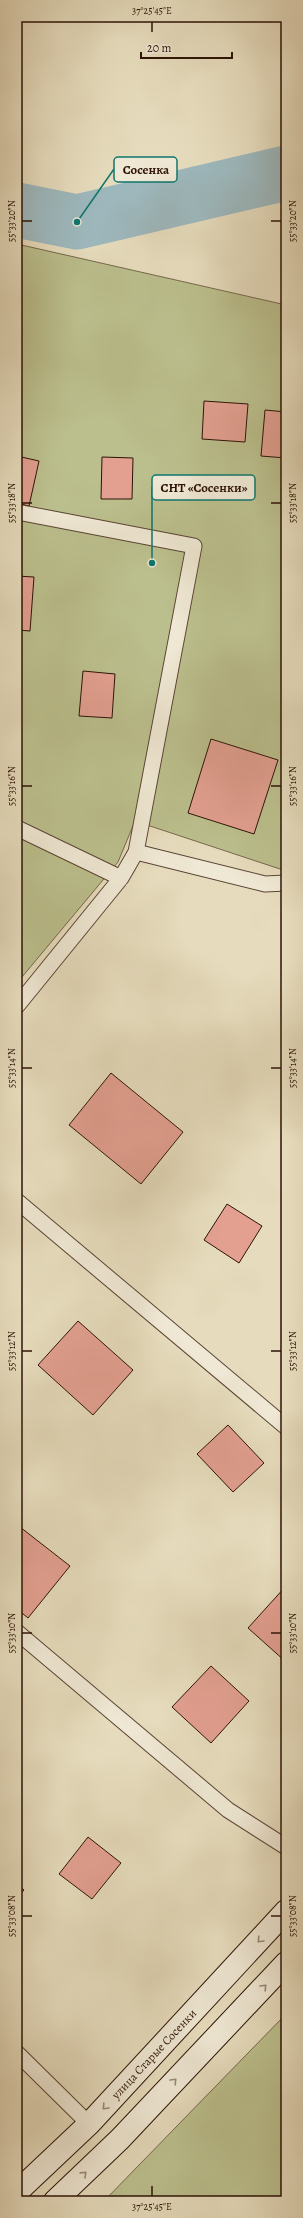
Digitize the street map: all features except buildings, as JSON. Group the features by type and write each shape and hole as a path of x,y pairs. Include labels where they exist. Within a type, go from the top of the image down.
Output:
{"main road":[{"name":"улица Старые Сосенки","path":"17,2192 89,2124 286,1911"},
{"path":"55,2201 120,2139 286,1963"}],"lane":[{"path":"17,512 194,546 136,852 121,878 17,1006"},
{"path":"17,828 121,878"},
{"path":"136,852 265,884 286,883"},
{"path":"17,1201 286,1427"},
{"path":"17,1632 228,1810 286,1847"},
{"path":"17,2053 89,2124"}],"green space":[{"path":"17,244 286,305 286,871 135,821 118,862 17,983"},
{"path":"286,2014 286,2201 104,2201"}],"waterway":[{"path":"17,210 77,222 286,173"}],"place":[{"name":"Сосенка","path":"77,222"},
{"name":"СНТ «Сосенки»","path":"152,563"}]}
